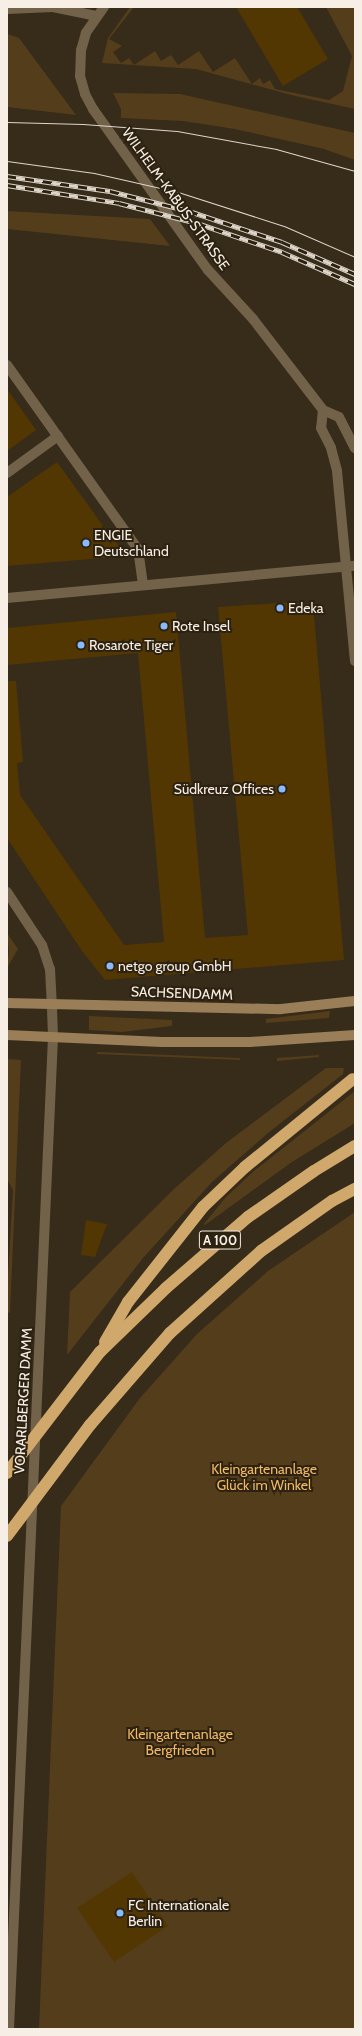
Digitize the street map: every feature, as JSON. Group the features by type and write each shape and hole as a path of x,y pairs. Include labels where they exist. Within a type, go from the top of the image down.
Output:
{"highway":[{"path":"100,1352 128,1302 203,1207 245,1167 354,1077"},
{"name":"A 100","path":"7,1472 100,1352 224,1236 314,1171 355,1146"},
{"name":"A 100","path":"7,1536 90,1425 170,1333 261,1251 332,1201 355,1189"}],"main road":[{"name":"SACHSENDAMM","path":"7,1002 281,1009 355,1001"},
{"path":"7,1035 162,1042 250,1042 355,1035"}],"street":[{"name":"WILHELM-KABUS-STRASSE","path":"104,7 84,38 80,68 84,90 93,109 204,264 253,319 323,410 338,417 355,448"},
{"path":"11,8 64,8 97,16"},
{"path":"7,366 138,549 143,584"},
{"path":"323,410 321,428 331,448 337,471 351,567 355,661"},
{"path":"7,473 58,436"},
{"path":"7,598 143,584 351,567"},
{"name":"VORARLBERGER DAMM","path":"7,892 42,945 50,969 53,1037 9,2029"}],"green space":[{"path":"130,7 134,7 109,39 122,46 113,52 121,63 129,58 134,65 155,51 161,61 171,55 178,65 199,51 213,72 235,58 252,84 260,78 263,84 270,80 275,89 329,100 343,91 352,56 326,7 355,7 355,109 291,95 196,69 102,63 108,38"},
{"path":"7,34 19,38 76,115 7,107"},
{"path":"113,93 180,94 355,133 355,160 324,149 235,129 183,121 121,118 121,109"},
{"path":"7,211 150,219 170,246 7,229"},
{"path":"7,933 18,949 7,968 9,951"},
{"path":"330,1011 329,1018 266,1023 266,1019"},
{"path":"89,1016 172,1020 172,1026 122,1032 89,1030"},
{"path":"97,1052 240,1058 240,1060 97,1054"},
{"path":"319,1055 319,1057 277,1061 277,1058"},
{"path":"7,1059 21,1060 10,1313 7,1312 7,1292 13,1190 7,1179"},
{"path":"326,1068 344,1068 343,1074 268,1133 212,1182 143,1258 67,1355 70,1292 174,1189 226,1143"},
{"path":"355,1091 355,1123 292,1162 205,1225 204,1224 225,1198 254,1171"},
{"path":"355,1212 355,2029 39,2029 61,1506 140,1398 197,1334 268,1271"}],"building":[{"path":"236,7 297,7 328,59 283,86"},
{"path":"7,389 36,430 7,451"},
{"path":"57,462 127,556 7,566 7,497"},
{"path":"295,602 307,605 314,616 344,960 105,980 82,951 7,838 7,681 16,681 23,762 17,763 20,795 124,945 164,942 138,653 7,665 7,628 176,612 205,938 248,935 218,607"},
{"path":"86,1220 107,1224 95,1257 81,1255"},
{"name":"FC Internationale Berlin","path":"132,1872 168,1926 114,1962 77,1908"}],"tram line":[{"path":"7,122 83,124 177,131 276,149 355,171"},
{"path":"7,161 94,173 178,192 284,226 355,257"}],"railway":[{"path":"7,176 110,191 189,211 282,242 355,274"},
{"path":"7,185 119,203 197,223 282,252 355,284"}],"place":[{"name":"ENGIE Deutschland","path":"86,543"},
{"name":"Edeka","path":"280,608"},
{"name":"Rote Insel","path":"164,626"},
{"name":"Rosarote Tiger","path":"81,645"},
{"name":"Südkreuz Offices","path":"282,789"},
{"name":"netgo group GmbH","path":"110,966"},
{"name":"FC Internationale Berlin","path":"120,1913"}],"park label":[{"name":"Kleingartenanlage Glück im Winkel","path":"264,1478"},
{"name":"Kleingartenanlage Bergfrieden","path":"180,1742"}]}
